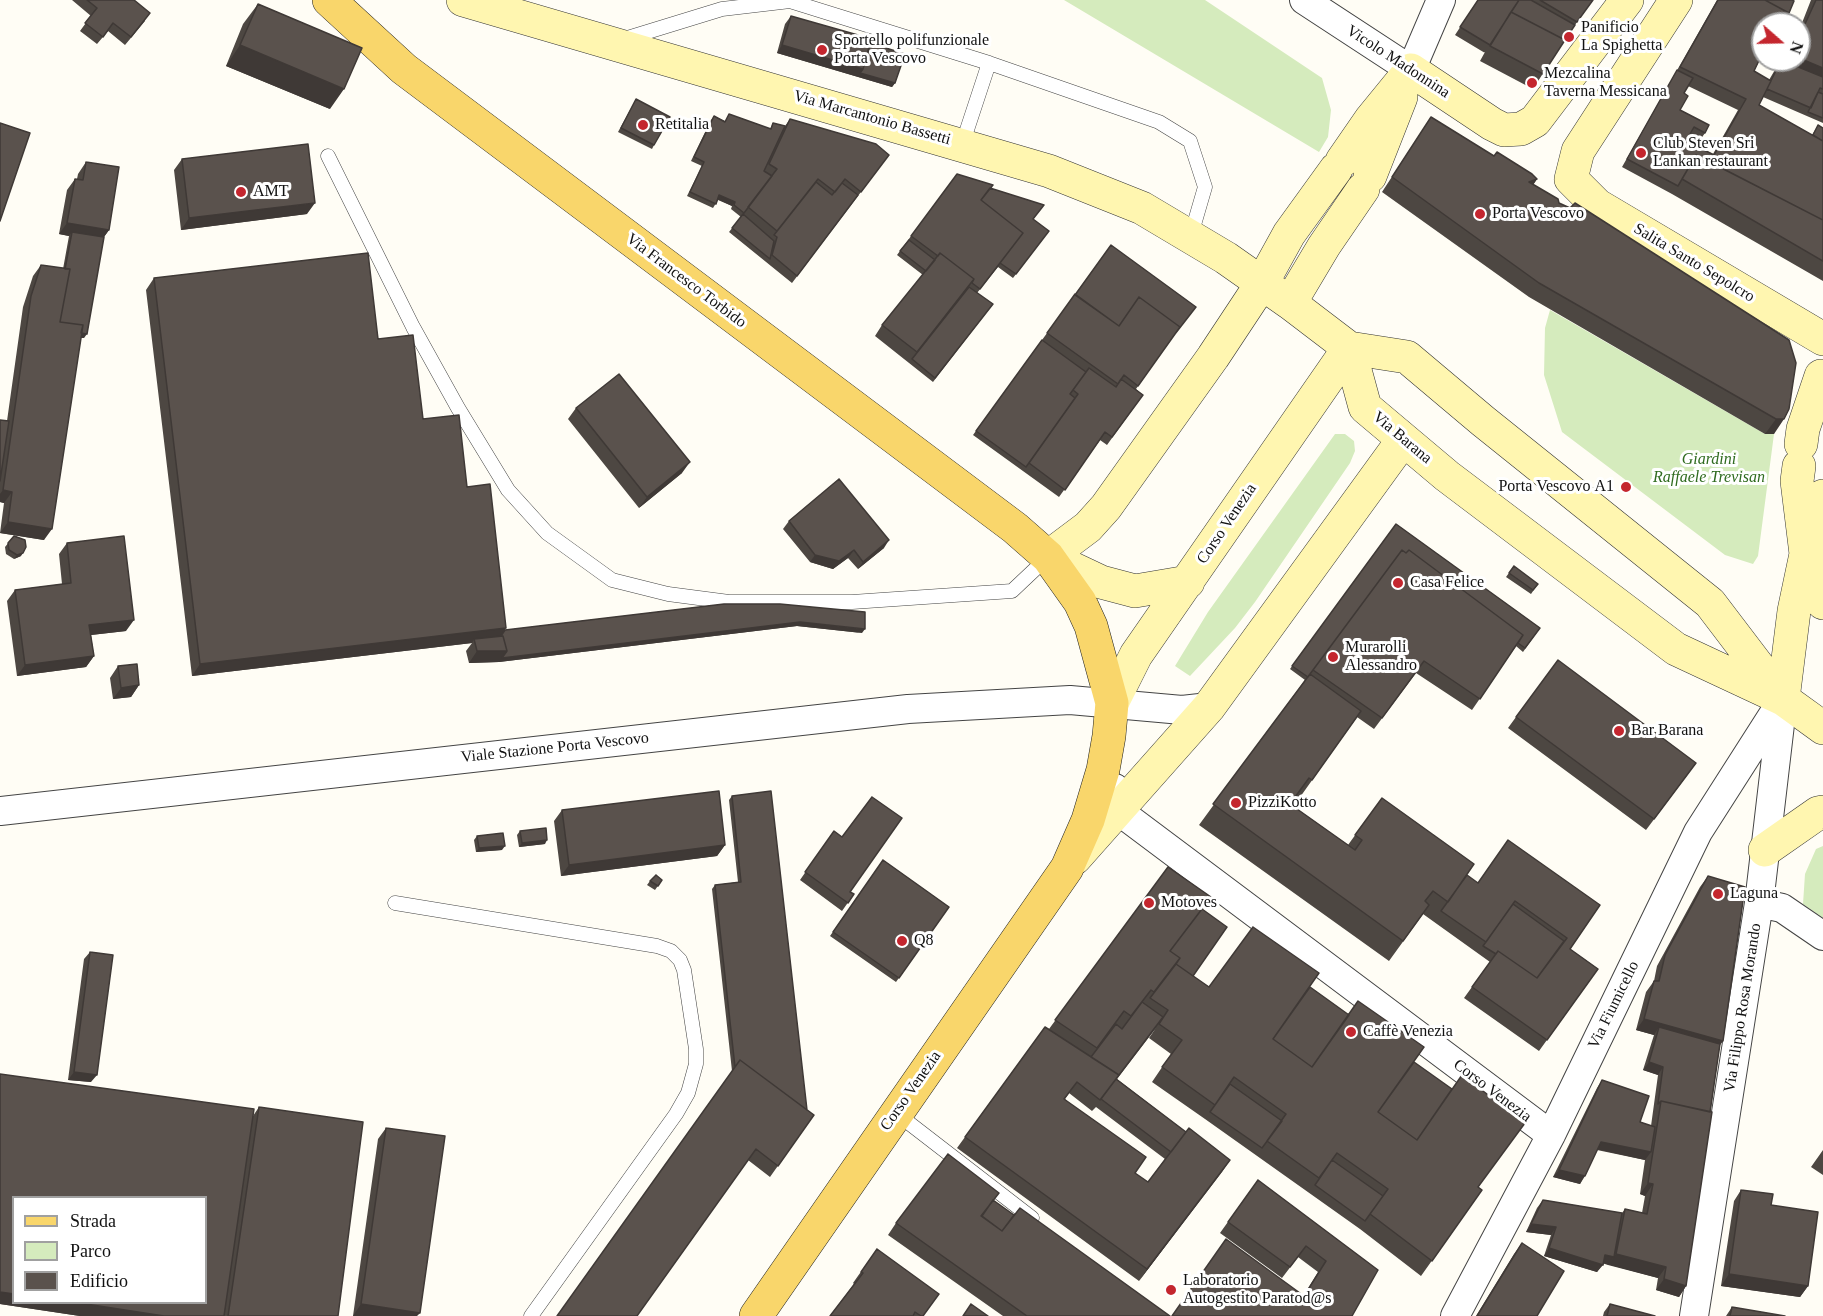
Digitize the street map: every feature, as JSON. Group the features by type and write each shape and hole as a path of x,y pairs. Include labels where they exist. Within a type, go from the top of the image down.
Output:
{"main road":[{"name":"Via Francesco Torbido","path":"329,0 404,69 997,514 1048,557 1076,595 1091,626 1112,703"},
{"name":"Via Marcantonio Bassetti","path":"463,0 1049,171 1101,191 1142,208 1191,236 1262,283 1348,348"},
{"name":"Vicolo Madonnina","path":"1412,70 1492,124 1504,130 1521,129 1535,121 1627,0"},
{"name":"Salita Santo Sepolcro","path":"1676,0 1578,151 1571,179 1597,205 1823,339"},
{"path":"1048,557 1088,527 1106,507 1214,357 1262,283 1289,234 1371,119 1412,70"},
{"path":"1290,303 1324,246 1367,183 1412,70"},
{"name":"Via Barana","path":"1783,699 1710,603 1483,422 1407,357 1348,348 1365,407 1403,440 1676,650 1783,699 1823,728"},
{"name":"Corso Venezia","path":"1067,868 1088,820 1103,770 1112,703 1136,655 1348,348"},
{"path":"1822,372 1803,429 1797,481 1806,554 1823,603"},
{"name":"Corso Venezia","path":"756,1316 1067,868 1116,809 1209,707 1403,440"},
{"path":"1783,699 1794,611 1806,554 1823,496"},
{"name":"Via Francesco Torbido","path":"1048,557 1101,582 1135,591 1188,582"},
{"path":"1765,850 1823,812"}],"street":[{"name":"Vicolo Madonnina","path":"1304,0 1412,70"},
{"path":"1412,70 1442,0"},
{"name":"Via Filippo Rosa Morando","path":"1694,1316 1759,903 1783,699"},
{"name":"Via Fiumicello","path":"1455,1316 1551,1135 1698,832 1783,699"},
{"name":"Viale Stazione Porta Vescovo","path":"0,811 908,709 1070,700 1112,703"},
{"path":"1112,703 1182,710 1209,707"},
{"name":"Corso Venezia","path":"1112,703 1116,809 1551,1135"},
{"path":"1759,903 1782,908 1823,936"}],"lane":[{"path":"611,45 633,34 722,9 790,1 989,63 1159,122 1190,141 1205,187 1191,236"},
{"path":"962,145 989,63"},
{"path":"328,156 413,327 458,408 508,490 547,533 612,580 668,594 729,602 852,602 1012,591 1048,557"},
{"path":"395,903 657,946 671,951 680,960 684,970 696,1049 694,1071 688,1093 676,1114 531,1316"},
{"path":"896,1113 1047,1229"}],"green space":[{"path":"1064,0 1205,0 1322,78 1331,110 1328,137 1319,152"},
{"name":"Giardini Raffaele Trevisan","path":"1550,310 1765,434 1774,434 1758,556 1753,564 1725,555 1562,432 1544,375 1545,328"},
{"path":"1335,434 1345,434 1354,441 1355,451 1350,463 1255,602 1235,628 1190,676 1175,666 1208,612"},
{"path":"1823,846 1823,918 1803,904 1805,874 1816,849"}],"building":[{"path":"87,0 134,0 150,13 131,37 113,23 103,37 85,23 97,8"},
{"path":"1478,0 1519,0 1490,45 1460,27"},
{"path":"1519,0 1531,0 1575,25 1565,40 1511,12"},
{"path":"1540,0 1593,0 1577,22"},
{"path":"1718,0 1765,0 1787,12 1751,12 1751,72 1756,72 1771,81 1759,105 1823,141 1823,220 1710,162 1746,99 1680,67"},
{"path":"1765,0 1794,1 1789,12"},
{"path":"1816,0 1823,0 1823,68 1811,63 1810,12"},
{"path":"258,4 362,48 344,89 240,45"},
{"path":"1511,12 1565,40 1543,74 1490,46"},
{"name":"Sportello polifunzionale Porta Vescovo","path":"791,16 872,39 863,69 782,45"},
{"name":"Sportello polifunzionale Porta Vescovo","path":"870,43 905,54 895,83 860,73"},
{"path":"1677,70 1693,78 1684,93 1688,96 1680,110 1709,125 1705,133 1694,127 1686,141 1714,155 1709,162 1696,155 1678,186 1627,159"},
{"path":"1775,72 1811,72 1823,77 1823,89 1820,88 1811,108 1767,89"},
{"path":"1818,92 1823,94 1823,118 1808,112"},
{"path":"636,99 670,117 654,145 621,128"},
{"path":"729,114 771,129 773,123 785,126 764,171 772,176 744,213 734,205 735,202 719,195 716,204 690,192 704,162 694,157 714,116 725,122"},
{"path":"1431,117 1494,156 1497,152 1532,174 1537,179 1529,182 1558,199 1559,203 1570,208 1575,203 1789,340 1796,363 1789,409 1784,419 1776,419 1539,283 1392,177"},
{"path":"790,119 876,144 889,155 861,192 845,179 835,192 818,179 777,231 748,207 777,169 769,164"},
{"path":"0,123 30,133 0,221"},
{"path":"1818,125 1823,128 1823,141 1813,135"},
{"name":"AMT","path":"308,144 315,203 189,218 182,159"},
{"path":"1696,155 1823,220 1823,261 1682,179"},
{"path":"86,162 119,167 109,230 67,223 75,179 83,180"},
{"path":"957,174 993,185 981,200 1023,233 980,289 972,283 974,279 940,253 938,256 911,236"},
{"path":"816,182 832,195 842,183 858,195 797,276 772,255 777,237 774,235"},
{"path":"990,188 1044,205 1033,219 1049,231 1016,274 1000,263 1023,233 981,200"},
{"path":"743,214 774,241 770,259 732,228"},
{"path":"72,232 104,237 87,334 81,333 83,325 60,322 70,269 65,269"},
{"path":"909,240 935,260 926,271 900,251"},
{"path":"1111,245 1196,307 1175,334 1180,327 1139,297 1119,326 1075,295"},
{"path":"368,253 378,339 413,335 423,419 459,415 467,487 490,484 506,628 200,664 154,278"},
{"path":"940,253 974,279 917,352 882,325"},
{"path":"41,265 70,269 60,322 83,325 52,529 8,522 12,492 3,490 31,296"},
{"path":"969,287 993,304 935,378 912,359"},
{"path":"1075,294 1119,326 1139,297 1180,327 1138,386 1124,375 1118,384 1047,333"},
{"path":"1042,340 1086,372 1070,394 1075,398 1026,467 976,431"},
{"path":"1089,368 1116,387 1121,379 1143,395 1112,437 1105,432 1065,490 1029,463 1078,394 1073,390"},
{"path":"619,374 690,462 647,497 576,408"},
{"path":"0,420 9,421 0,481"},
{"path":"839,479 889,540 863,562 854,550 839,561 815,555 789,521"},
{"path":"1396,524 1540,628 1525,648 1518,643 1523,635 1409,550 1406,553 1402,550 1308,677 1292,666"},
{"path":"14,536 25,540 26,547 23,553 17,555 9,550 8,543"},
{"path":"124,536 134,620 89,625 94,656 25,665 15,590 71,583 67,543"},
{"path":"1402,550 1406,553 1409,550 1523,635 1480,699 1424,661 1382,718 1313,670"},
{"path":"1514,566 1538,584 1533,590 1509,573"},
{"path":"724,604 780,604 865,612 865,629 800,622 502,658 507,651 503,636 501,636 505,630"},
{"path":"503,636 507,651 477,651 474,639"},
{"path":"1558,660 1696,763 1654,819 1516,717"},
{"path":"137,664 139,685 121,688 118,666"},
{"path":"1310,674 1361,711 1312,780 1309,778 1290,804 1355,850 1362,840 1355,835 1382,798 1474,864 1448,902 1433,891 1425,901 1429,905 1403,941 1213,804"},
{"path":"719,791 725,845 569,865 562,810"},
{"path":"771,791 807,1110 740,1060 735,1067 715,885 741,882 732,796"},
{"path":"872,797 902,818 850,892 854,894 848,903 805,872 834,831 842,837"},
{"path":"546,828 547,840 522,843 520,831"},
{"path":"503,833 505,846 479,848 477,836"},
{"path":"1508,840 1600,905 1570,949 1598,969 1547,1040 1472,987 1498,951 1537,978 1567,938 1515,901 1486,942 1441,911 1467,875 1478,883"},
{"path":"883,860 949,907 899,978 833,932"},
{"path":"1168,867 1211,897 1170,951 1180,958 1154,992 1151,990 1131,1016 1124,1011 1097,1048 1055,1020"},
{"path":"656,875 662,880 658,886 650,881"},
{"path":"1708,876 1745,887 1723,1041 1644,1019 1654,981 1659,981 1665,955"},
{"path":"1513,904 1564,941 1537,978 1498,951 1496,954 1483,946"},
{"path":"1202,909 1227,927 1193,976 1176,964 1180,958 1170,951"},
{"path":"1253,927 1319,973 1273,1039 1312,1067 1358,1001 1424,1047 1378,1112 1417,1140 1462,1075 1525,1123 1478,1187 1482,1190 1432,1261 1370,1214 1388,1189 1337,1153 1319,1178 1267,1141 1286,1114 1234,1077 1215,1105 1162,1067 1182,1040 1159,1024 1168,1010 1150,998 1176,964 1209,987"},
{"path":"90,952 113,955 97,1075 74,1072"},
{"path":"1310,987 1349,1015 1312,1067 1273,1039"},
{"path":"1142,1002 1163,1017 1116,1079 1119,1075 1091,1057 1116,1024 1122,1029"},
{"path":"1045,1027 1119,1075 1100,1100 1077,1082 1064,1099 1146,1157 1135,1173 1148,1182 1189,1128 1230,1160 1147,1269 965,1137"},
{"path":"1659,1027 1720,1044 1710,1112 1661,1101 1658,1104 1663,1067 1649,1062"},
{"path":"740,1060 814,1115 778,1166 756,1149 637,1316 557,1316"},
{"path":"1414,1062 1452,1089 1417,1140 1378,1112"},
{"path":"0,1074 254,1109 224,1316 164,1316 86,1304 207,1304 207,1196 12,1196 12,1294 0,1292"},
{"path":"1116,1079 1186,1132 1171,1152 1101,1099"},
{"path":"1602,1080 1649,1096 1640,1122 1655,1127 1651,1152 1601,1142 1585,1176 1559,1170"},
{"path":"1230,1084 1282,1121 1262,1148 1210,1112"},
{"path":"1661,1101 1712,1112 1686,1286 1664,1279 1666,1267 1616,1254 1625,1209 1647,1214 1653,1184 1648,1183"},
{"path":"259,1107 363,1122 338,1316 228,1316"},
{"path":"386,1128 445,1136 420,1313 361,1304"},
{"path":"948,1154 999,1193 981,1216 1002,1231 1020,1208 1170,1316 1027,1316 896,1223"},
{"path":"1332,1160 1383,1196 1365,1221 1315,1185"},
{"path":"1258,1180 1378,1270 1352,1316 1172,1316 1226,1239 1304,1296 1326,1261 1306,1246 1290,1267 1228,1222"},
{"path":"1741,1190 1773,1194 1771,1205 1818,1212 1808,1286 1729,1274"},
{"path":"993,1200 1014,1215 1002,1231 982,1216"},
{"path":"1543,1200 1622,1213 1614,1257 1605,1255 1603,1265 1549,1248 1556,1227 1531,1224"},
{"path":"1522,1243 1564,1271 1537,1316 1477,1316"},
{"path":"877,1249 939,1294 923,1316 915,1312 913,1316 830,1316 863,1273 861,1272"},
{"path":"971,1304 988,1316 963,1316"},
{"path":"1610,1304 1655,1316 1607,1316"},
{"path":"1732,1307 1785,1316 1730,1316"}],"place":[{"name":"Panificio La Spighetta","path":"1569,37"},
{"name":"Sportello polifunzionale Porta Vescovo","path":"822,50"},
{"name":"Mezcalina Taverna Messicana","path":"1532,83"},
{"name":"Retitalia","path":"643,125"},
{"name":"Club Steven Sri Lankan restaurant","path":"1641,153"},
{"name":"AMT","path":"241,192"},
{"name":"Porta Vescovo","path":"1480,214"},
{"name":"Porta Vescovo A1","path":"1626,487"},
{"name":"Casa Felice","path":"1398,583"},
{"name":"Murarolli Alessandro","path":"1333,657"},
{"name":"Bar Barana","path":"1619,731"},
{"name":"PizziKotto","path":"1236,803"},
{"name":"Laguna","path":"1718,894"},
{"name":"Motoves","path":"1149,903"},
{"name":"Q8","path":"902,941"},
{"name":"Caffè Venezia","path":"1351,1032"},
{"name":"Laboratorio Autogestito Paratod@s","path":"1171,1290"}]}
